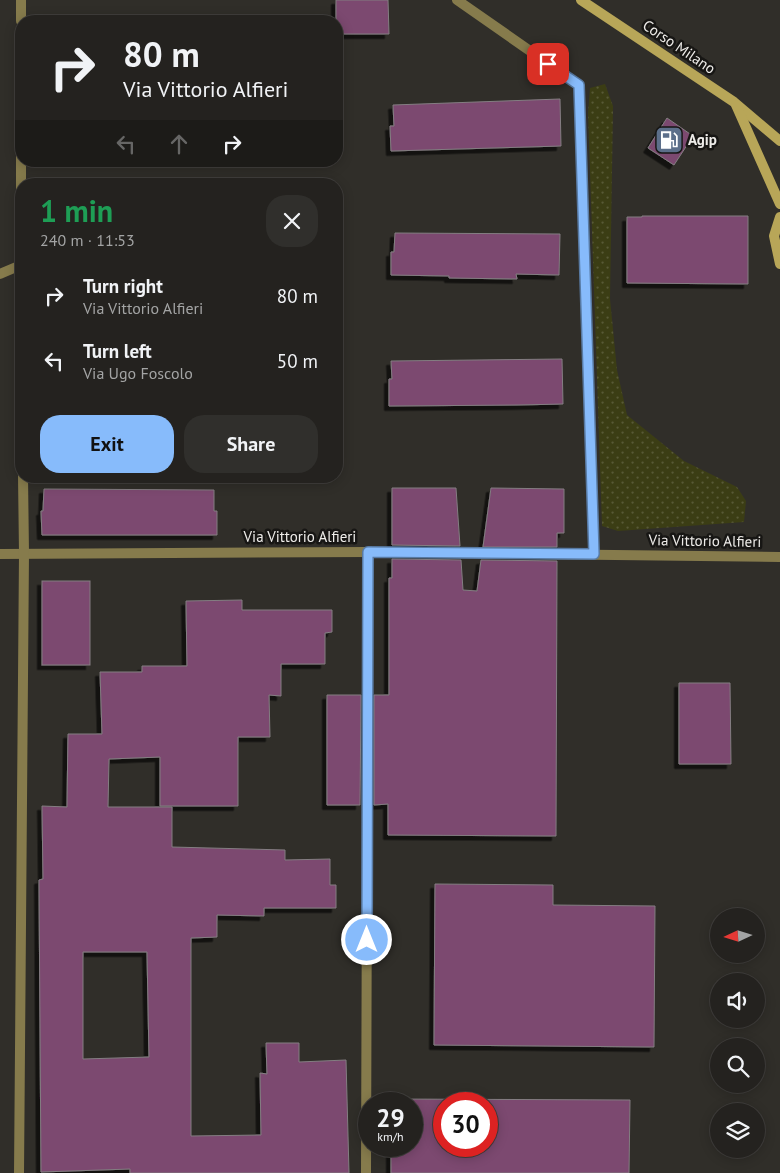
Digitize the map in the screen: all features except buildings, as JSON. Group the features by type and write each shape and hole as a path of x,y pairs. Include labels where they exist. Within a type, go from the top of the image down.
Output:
{"main road":[{"name":"Corso Milano","path":"581,0 734,102 780,140"},
{"path":"734,102 780,204"},
{"path":"780,217 774,236 780,264"}],"street":[{"path":"21,0 21,15"},
{"path":"457,0 579,85 594,554"},
{"path":"0,274 15,268"},
{"path":"20,1173 23,483"},
{"path":"366,1173 368,552"},
{"name":"Via Vittorio Alfieri","path":"0,554 368,552 780,557"}],"green space":[{"path":"605,84 613,106 610,299 617,370 627,415 684,461 737,487 746,501 744,522 618,531 602,526 588,113 590,88"}],"place":[{"name":"Agip","path":"669,140"}],"route":[{"path":"367,940 368,552 594,554 579,85 548,64"}]}
